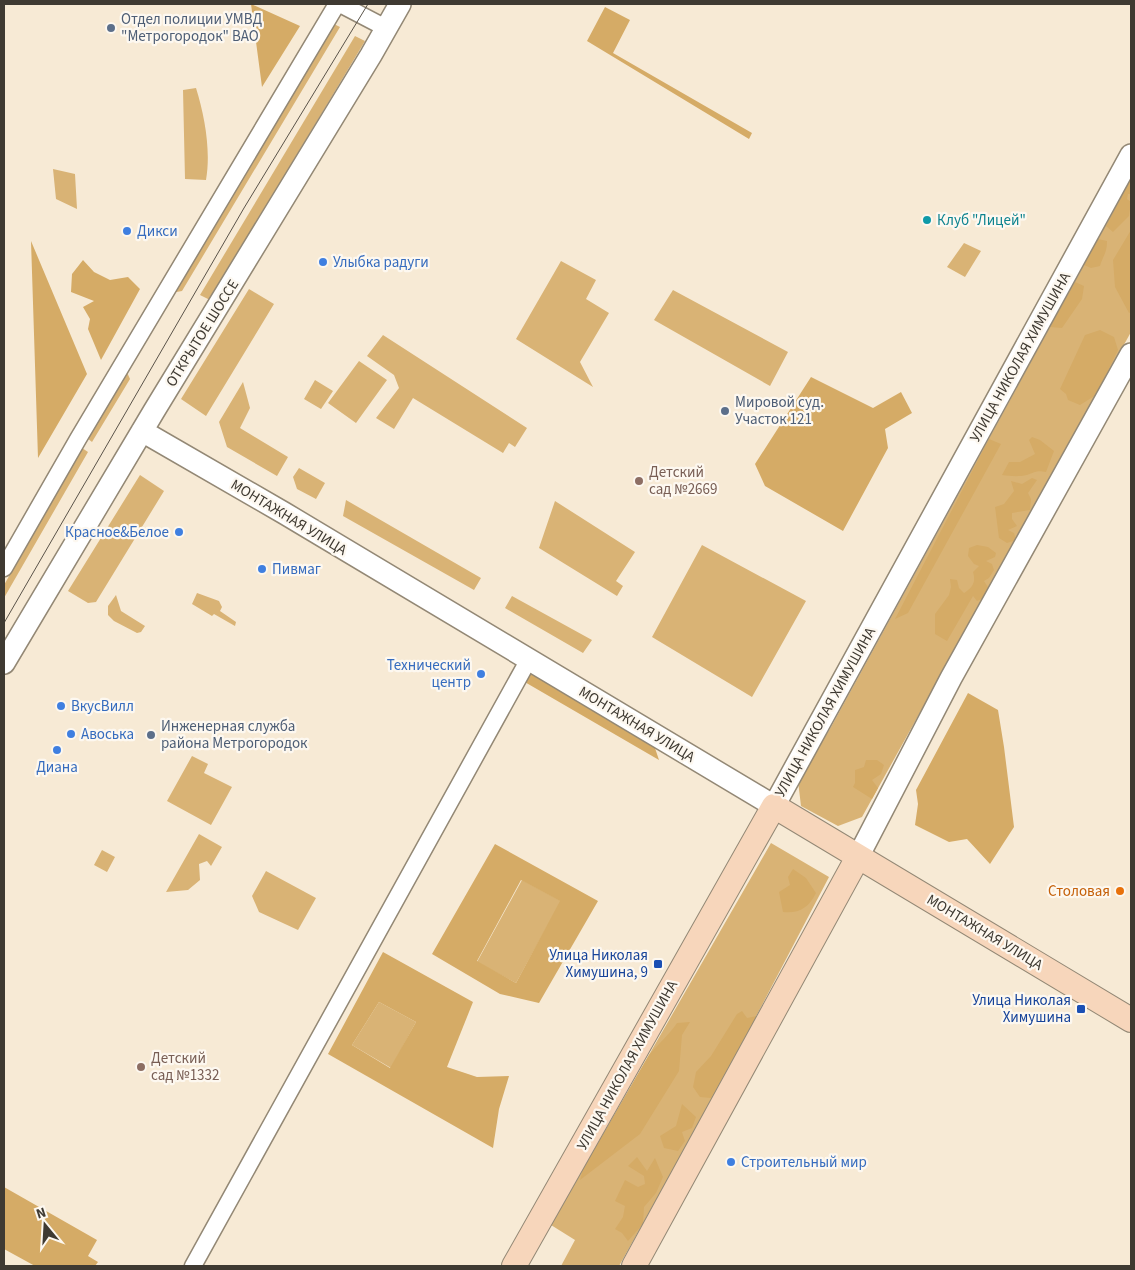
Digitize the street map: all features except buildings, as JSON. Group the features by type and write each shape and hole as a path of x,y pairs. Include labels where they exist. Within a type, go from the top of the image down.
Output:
{"main road":[{"name":"МОНТАЖНАЯ УЛИЦА","path":"774,806 1131,1020"},
{"name":"УЛИЦА НИКОЛАЯ ХИМУШИНА","path":"514,1266 774,806"},
{"path":"634,1266 858,857"}],"street":[{"path":"4,568 78,440 339,4 386,28"},
{"name":"ОТКРЫТОЕ ШОССЕ","path":"4,662 400,4"},
{"name":"УЛИЦА НИКОЛАЯ ХИМУШИНА","path":"774,806 1131,155"},
{"path":"858,857 951,678 1131,354"},
{"name":"МОНТАЖНАЯ УЛИЦА","path":"142,431 774,806"},
{"path":"193,1266 529,659"}],"shaded area":[{"path":"251,4 300,26 262,87"},
{"path":"605,7 630,20 613,53 752,133 749,139 587,41"},
{"path":"334,24 340,27 182,291 171,293"},
{"path":"355,36 365,41 210,300 200,295"},
{"path":"196,88 206,134 208,157 206,180 185,179 183,90"},
{"path":"53,169 75,174 77,209 56,199"},
{"path":"1131,179 1131,332 862,817 838,826 801,806 798,781 831,727"},
{"path":"1131,179 1131,194 1128,194 1127,199 1131,202 1129,216 1113,232 1106,226"},
{"path":"1131,230 1131,312 1129,313 1115,287 1113,260"},
{"path":"1098,239 1107,241 1106,249 1100,266 1091,268 1084,265"},
{"path":"31,241 87,374 38,458"},
{"path":"964,243 981,251 965,277 947,267"},
{"path":"83,260 94,272 110,280 128,277 140,289 101,360 88,329 90,319 83,307 94,301 71,292 72,274"},
{"path":"561,261 596,280 586,299 609,313 580,362 593,387 516,339"},
{"path":"1075,282 1084,286 1082,299 1062,328 1050,327"},
{"path":"249,289 274,304 206,416 181,399"},
{"path":"673,290 788,352 770,386 654,320"},
{"path":"1100,330 1114,337 1118,350 1096,395 1080,405 1068,400 1066,394 1060,389 1085,335"},
{"path":"383,335 527,428 515,447 509,443 503,453 413,398 394,429 376,418 399,388 394,375 367,356"},
{"path":"359,361 387,380 356,423 328,403"},
{"path":"126,370 130,379 92,442 87,438"},
{"path":"811,377 873,408 901,392 912,413 885,429 888,448 843,531 765,486 755,464"},
{"path":"315,380 333,391 321,409 304,399"},
{"path":"243,382 250,408 240,428 288,457 277,476 227,447 219,422"},
{"path":"1032,437 1040,440 1054,451 1046,472 1038,471 1020,476 1002,475 1009,462 1020,462 1035,454 1029,440"},
{"path":"989,439 1001,444 908,613 895,619"},
{"path":"82,448 88,452 4,598 4,585"},
{"path":"299,468 325,483 316,499 297,489 293,477"},
{"path":"140,475 164,491 96,602 88,603 68,591"},
{"path":"1032,478 1037,480 1028,493 1031,499 1030,510 1012,513 1012,519 1017,526 1008,530 1014,533 1016,540 1007,543 999,538 995,507 1004,504 1014,491 1011,481 1022,484"},
{"path":"346,500 481,578 474,590 343,516"},
{"path":"555,501 635,552 616,581 623,586 617,596 539,548"},
{"path":"702,545 806,601 752,697 652,637"},
{"path":"977,545 988,547 996,553 995,557 986,561 992,564 994,570 989,578 984,581 989,589 984,598 977,601 973,596 947,641 935,634 935,614 949,595 950,579 957,580 959,588 964,593 972,586 974,581 973,572 979,566 974,564 968,556 969,548"},
{"path":"197,593 219,601 222,607 220,611 236,622 235,626 214,614 212,616 192,604"},
{"path":"116,595 121,611 145,626 141,632 137,633 114,621 108,615 108,606"},
{"path":"512,596 592,640 583,653 505,608"},
{"path":"531,669 653,742 659,760 523,681"},
{"path":"968,693 998,710 1004,747 1014,827 990,864 967,839 949,842 915,825 918,804 916,790"},
{"path":"192,756 208,764 204,773 232,787 211,825 167,801"},
{"path":"866,760 877,760 884,765 881,774 872,780 878,788 872,799 853,787 855,783 855,770 864,767"},
{"path":"199,834 222,847 211,866 207,861 199,864 200,880 188,890 166,892"},
{"path":"771,843 829,877 716,1093 619,1266 561,1266 575,1240 551,1225"},
{"path":"495,844 598,901 539,1003 500,994 432,954","holes":["521,880 560,901 516,983 477,961"]},
{"path":"102,850 115,857 107,872 94,865"},
{"path":"793,869 806,878 816,893 810,903 802,909 794,912 783,912 779,892 790,885 788,877"},
{"path":"266,871 316,898 298,930 259,912 252,896"},
{"path":"522,880 561,901 516,983 477,962"},
{"path":"383,952 473,1002 447,1067 477,1077 509,1076 499,1109 493,1148 328,1054","holes":["379,1002 416,1022 390,1068 352,1045"]},
{"path":"379,1002 416,1022 391,1068 352,1045"},
{"path":"742,1011 747,1018 757,1016 711,1098 700,1097 693,1087 696,1072 711,1056 737,1014"},
{"path":"690,1022 682,1035 679,1071 640,1134 580,1180 583,1169 649,1055 677,1023"},
{"path":"682,1104 696,1117 692,1128 682,1132 685,1141 678,1151 664,1148 660,1136 676,1126"},
{"path":"637,1157 647,1171 655,1158 663,1177 656,1193 644,1207 643,1224 628,1241 622,1233 615,1229 623,1217 625,1206 615,1201 625,1180 638,1187 645,1184 644,1176 628,1166"},
{"path":"4,1187 97,1240 88,1256 98,1262 95,1266 35,1266 4,1249"}],"tram line":[{"path":"4,623 244,208 368,4"}],"place":[{"name":"Отдел полиции УМВД \"Метрогородок\" ВАО","path":"111,28"},
{"name":"Клуб \"Лицей\"","path":"927,220"},
{"name":"Дикси","path":"127,231"},
{"name":"Улыбка радуги","path":"323,262"},
{"name":"Мировой суд. Участок 121","path":"725,411"},
{"name":"Детский сад №2669","path":"639,481"},
{"name":"Красное&Белое","path":"179,532"},
{"name":"Пивмаг","path":"262,569"},
{"name":"Технический центр","path":"481,674"},
{"name":"ВкусВилл","path":"61,706"},
{"name":"Авоська","path":"71,734"},
{"name":"Инженерная служба района Метрогородок","path":"151,735"},
{"name":"Диана","path":"57,750"},
{"name":"Столовая","path":"1120,891"},
{"name":"Улица Николая Химушина, 9","path":"658,964"},
{"name":"Улица Николая Химушина","path":"1081,1009"},
{"name":"Детский сад №1332","path":"141,1067"},
{"name":"Строительный мир","path":"731,1162"}]}
